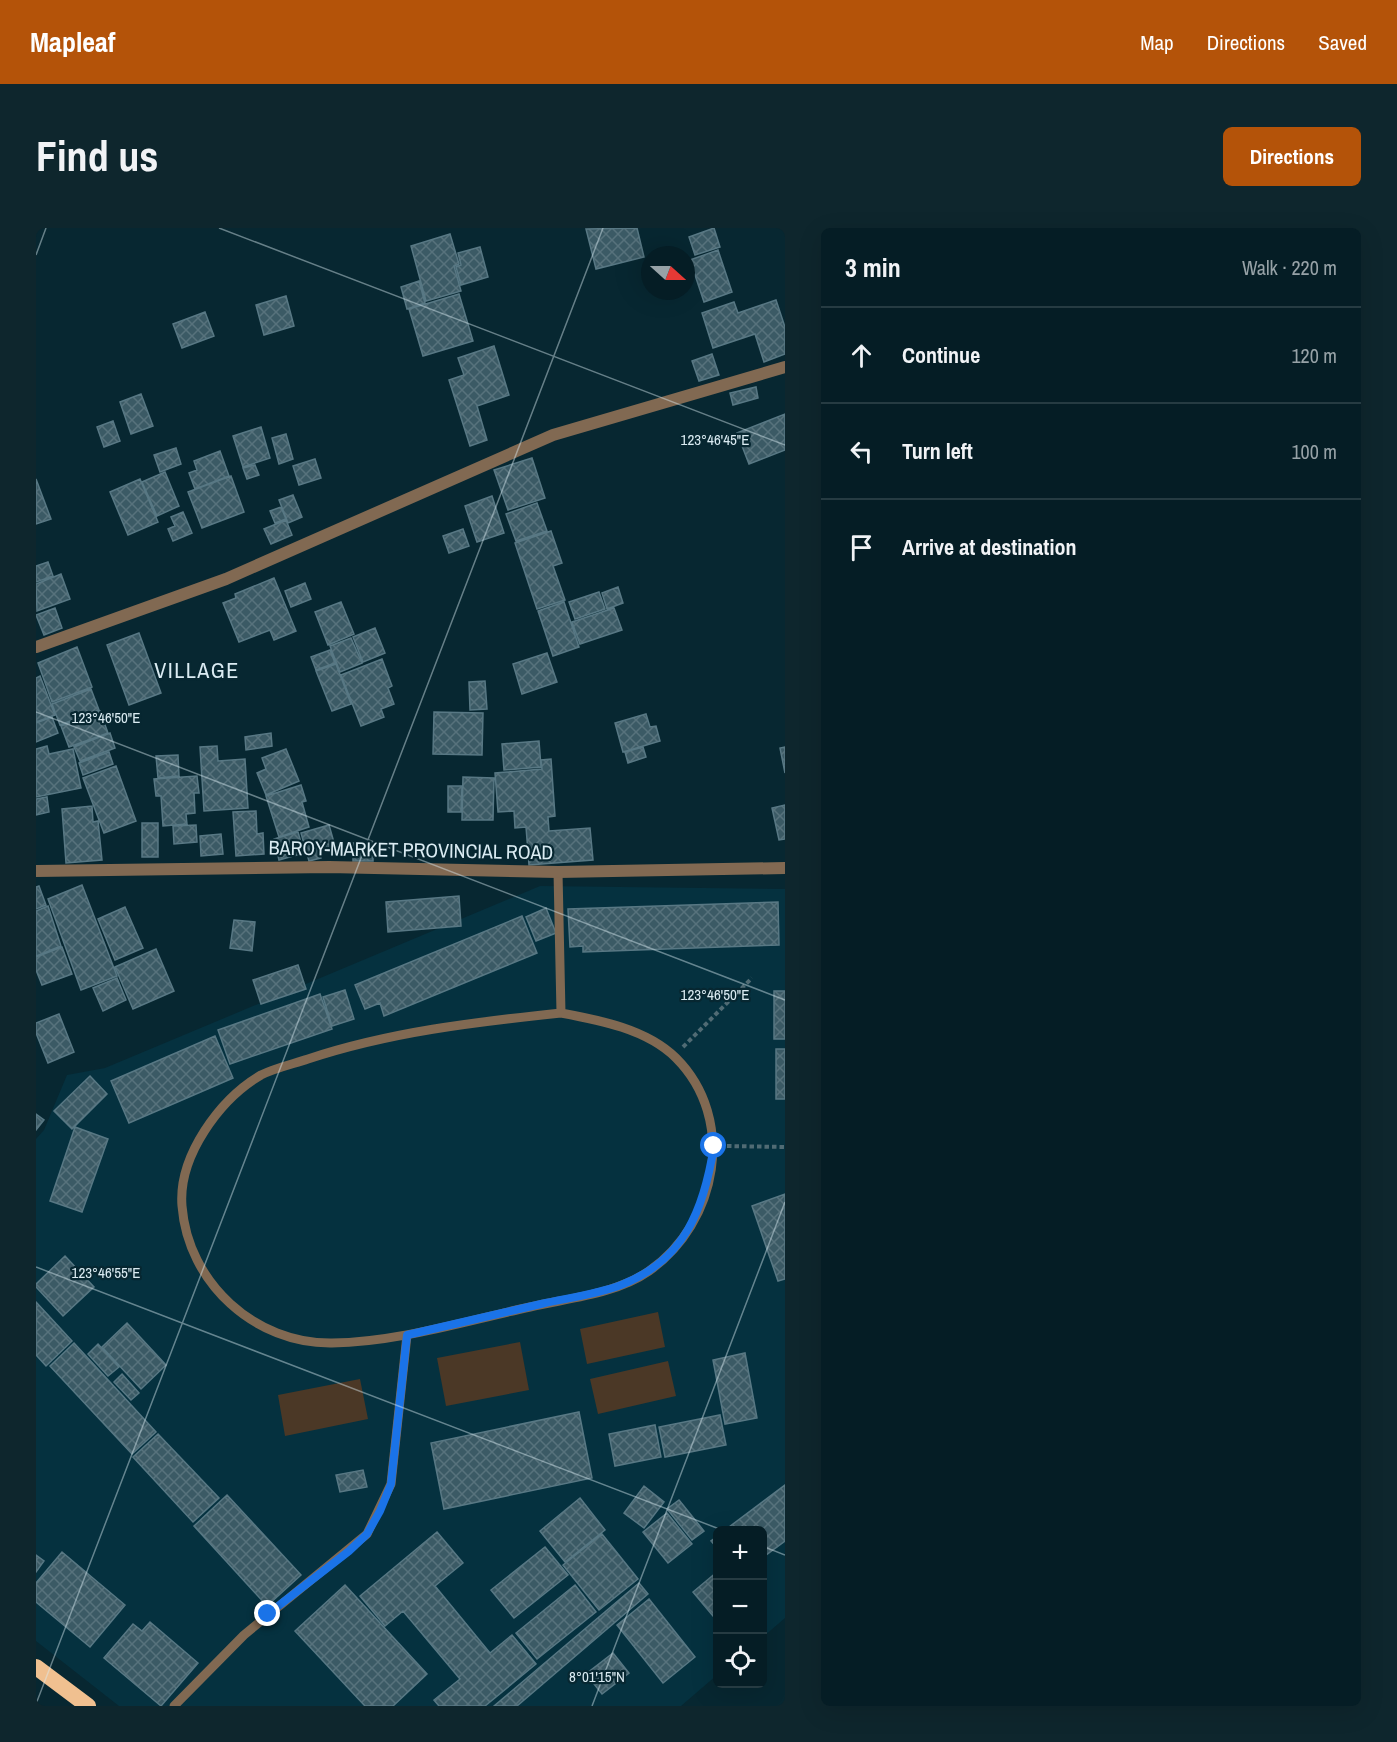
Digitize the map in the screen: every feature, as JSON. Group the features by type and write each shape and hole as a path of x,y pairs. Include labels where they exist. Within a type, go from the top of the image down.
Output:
{"highway":[{"path":"36,1667 88,1706"}],"street":[{"path":"36,647 226,579 553,435 785,368"},
{"name":"BAROY-MARKET PROVINCIAL ROAD","path":"36,871 329,867 558,872 785,868"}],"lane":[{"path":"558,872 561,1013"},
{"path":"561,1013 599,1020 638,1034 674,1056 697,1083 709,1110 714,1146 708,1188 694,1222 673,1251 648,1272 620,1286 407,1335 354,1343 317,1343 282,1336 253,1322 224,1299 207,1276 190,1246 182,1204 189,1161 206,1126 230,1100 263,1074 343,1048 432,1029 561,1013"},
{"path":"174,1706 252,1628 367,1534 391,1484 407,1335"}],"path":[{"path":"674,1056 752,978"},
{"path":"714,1146 785,1147"}],"shaded area":[{"path":"540,886 785,889 785,1618 767,1634 767,1526 713,1526 713,1678 681,1706 119,1706 36,1641 36,1139 44,1130 67,1075 105,1068"},
{"path":"658,1312 665,1347 587,1364 580,1329"},
{"path":"520,1342 529,1390 446,1406 437,1358"},
{"path":"668,1361 676,1396 598,1414 590,1379"},
{"path":"360,1379 368,1419 285,1436 278,1395"}],"building":[{"path":"637,228 641,246 641,258 596,269 586,229"},
{"path":"714,228 720,247 695,255 695,246 692,246 689,237"},
{"path":"450,234 459,264 454,266 461,291 426,301 411,246"},
{"path":"480,247 488,277 461,285 456,267 461,265 458,253"},
{"path":"718,250 732,292 704,302 695,275 695,258"},
{"path":"419,281 425,303 407,309 401,287"},
{"path":"459,294 473,341 423,356 409,309"},
{"path":"286,296 294,326 264,335 256,305"},
{"path":"776,300 785,327 785,354 764,362 755,334 713,348 702,313 734,302 738,313"},
{"path":"205,312 214,336 182,348 173,324"},
{"path":"494,346 509,395 477,406 487,440 470,446 449,380 464,375 458,358"},
{"path":"712,354 719,375 699,381 692,361"},
{"path":"756,387 758,398 733,405 730,393"},
{"path":"141,394 153,426 131,434 120,402"},
{"path":"785,414 785,450 749,464 737,433"},
{"path":"113,421 120,441 104,447 97,427"},
{"path":"261,427 270,458 243,467 233,436"},
{"path":"286,434 293,459 279,464 272,438"},
{"path":"176,448 181,464 160,472 154,455"},
{"path":"220,451 229,476 195,489 189,473 197,470 194,461"},
{"path":"532,458 545,498 508,510 494,470"},
{"path":"315,459 321,478 299,485 293,466"},
{"path":"255,465 259,475 247,479 243,468"},
{"path":"165,472 179,506 157,516 142,482"},
{"path":"231,476 244,512 202,528 188,492"},
{"path":"36,479 51,519 36,524"},
{"path":"140,479 158,522 128,535 110,492"},
{"path":"293,495 302,517 288,523 279,500"},
{"path":"492,496 504,533 477,542 465,506"},
{"path":"537,503 547,531 516,541 506,514"},
{"path":"281,507 286,519 275,523 270,511"},
{"path":"183,512 192,533 173,541 168,529 175,526 171,517"},
{"path":"286,520 292,535 271,544 264,529"},
{"path":"463,529 469,546 449,553 443,536"},
{"path":"551,531 562,563 553,566 565,600 537,609 515,543"},
{"path":"48,562 53,576 36,582 36,566"},
{"path":"61,574 70,599 37,611 36,584"},
{"path":"274,578 296,631 274,640 270,630 239,642 223,603 236,598 235,594"},
{"path":"305,583 311,599 291,607 285,591"},
{"path":"618,587 623,603 607,609 602,593"},
{"path":"599,592 605,609 575,619 569,602"},
{"path":"341,602 354,634 328,645 315,612"},
{"path":"564,602 579,647 553,656 538,611"},
{"path":"55,608 62,628 44,635 36,615"},
{"path":"614,608 622,630 580,644 572,622"},
{"path":"375,628 385,653 363,662 353,637"},
{"path":"139,633 161,693 129,705 107,645"},
{"path":"351,638 362,663 340,672 330,646"},
{"path":"77,647 92,687 52,702 38,663"},
{"path":"330,650 335,663 316,670 311,657"},
{"path":"547,653 557,682 522,694 513,664"},
{"path":"382,659 392,686 388,688 394,704 381,709 384,717 361,726 341,675"},
{"path":"336,664 351,704 332,711 316,671"},
{"path":"40,676 55,715 36,722 36,678"},
{"path":"485,681 487,709 470,710 469,682"},
{"path":"91,689 99,710 60,725 52,704"},
{"path":"100,711 108,733 69,747 61,726"},
{"path":"434,712 483,713 482,755 433,754"},
{"path":"646,714 650,727 656,726 660,741 623,752 615,723"},
{"path":"52,717 58,733 36,742 36,723"},
{"path":"110,733 115,748 80,761 74,747"},
{"path":"271,733 272,746 246,750 245,737"},
{"path":"539,741 541,767 504,770 502,744"},
{"path":"47,746 49,754 73,749 81,788 36,797 36,749"},
{"path":"217,746 218,761 245,759 248,808 204,811 200,747"},
{"path":"643,747 646,757 628,763 625,752"},
{"path":"785,747 785,773 780,748"},
{"path":"286,749 299,781 266,795 257,773 266,769 262,758"},
{"path":"109,752 113,764 83,775 79,763"},
{"path":"178,755 179,776 158,778 156,756"},
{"path":"551,759 555,816 548,817 549,831 590,828 593,860 529,865 526,827 515,828 514,811 498,812 495,773 542,769 541,760"},
{"path":"116,766 136,821 104,833 83,778"},
{"path":"197,776 199,793 194,793 195,813 186,814 187,824 163,826 161,796 156,796 154,779"},
{"path":"463,777 494,778 493,820 462,820"},
{"path":"301,785 306,801 302,802 309,827 279,837 266,796"},
{"path":"448,786 462,786 461,812 448,812"},
{"path":"47,797 49,812 36,815 36,799"},
{"path":"785,805 785,839 779,840 772,808"},
{"path":"92,806 93,822 98,821 102,860 66,863 62,809"},
{"path":"256,811 257,834 263,833 264,854 236,856 233,812"},
{"path":"142,823 158,823 158,857 142,857"},
{"path":"196,825 197,842 174,844 173,826"},
{"path":"329,825 335,846 319,851 321,858 309,861 301,833"},
{"path":"298,832 304,853 279,860 274,839"},
{"path":"221,834 223,854 201,856 200,836"},
{"path":"353,843 373,843 373,861 353,861"},
{"path":"82,885 117,976 81,990 48,899"},
{"path":"39,886 46,905 36,909 36,887"},
{"path":"459,896 461,926 388,932 386,902"},
{"path":"778,902 779,945 583,952 583,946 570,947 568,909"},
{"path":"48,906 61,946 36,956 36,911"},
{"path":"125,907 143,948 115,960 98,919"},
{"path":"546,908 556,933 536,941 526,917"},
{"path":"522,916 537,953 384,1016 380,1003 365,1009 355,985"},
{"path":"234,920 255,922 252,951 230,948"},
{"path":"62,947 72,974 42,985 36,970 36,957"},
{"path":"156,949 174,991 133,1009 115,967"},
{"path":"298,965 306,989 261,1004 253,980"},
{"path":"117,978 126,1000 103,1011 93,988"},
{"path":"345,990 354,1019 332,1026 323,997"},
{"path":"774,991 785,991 785,1039 774,1039"},
{"path":"320,994 332,1029 230,1064 218,1030"},
{"path":"59,1014 74,1052 48,1063 36,1033 36,1023"},
{"path":"215,1036 233,1078 129,1123 111,1081"},
{"path":"776,1049 785,1049 785,1099 776,1099"},
{"path":"90,1076 107,1094 72,1129 54,1111"},
{"path":"36,1114 44,1120 36,1130"},
{"path":"75,1127 108,1139 82,1212 50,1201"},
{"path":"785,1194 785,1279 778,1281 752,1206"},
{"path":"65,1256 94,1287 63,1316 36,1287 36,1284"},
{"path":"36,1302 72,1341 46,1366 36,1355"},
{"path":"127,1323 166,1365 141,1389 102,1347"},
{"path":"74,1343 156,1432 132,1454 50,1366"},
{"path":"98,1344 119,1367 108,1376 88,1354"},
{"path":"745,1353 757,1418 725,1424 713,1360"},
{"path":"122,1374 139,1393 131,1400 114,1382"},
{"path":"579,1412 592,1478 444,1509 431,1443"},
{"path":"720,1415 726,1445 665,1457 659,1427"},
{"path":"655,1425 661,1457 615,1466 609,1434"},
{"path":"158,1434 219,1498 193,1522 133,1457"},
{"path":"363,1470 367,1487 340,1492 336,1475"},
{"path":"785,1485 785,1541 767,1554 767,1526 730,1526"},
{"path":"644,1486 664,1502 644,1528 624,1513"},
{"path":"227,1495 301,1575 267,1606 194,1526"},
{"path":"580,1498 605,1530 565,1562 540,1531"},
{"path":"679,1500 704,1531 692,1540 667,1509"},
{"path":"667,1513 692,1544 668,1563 643,1532"},
{"path":"437,1532 463,1563 435,1586 490,1653 512,1635 536,1664 485,1706 439,1706 434,1700 460,1679 403,1611 385,1626 360,1596"},
{"path":"602,1534 638,1579 599,1610 563,1565"},
{"path":"545,1547 568,1575 514,1618 491,1590"},
{"path":"62,1552 125,1605 90,1647 36,1602 36,1583"},
{"path":"36,1555 44,1561 36,1572"},
{"path":"713,1575 713,1616 693,1592"},
{"path":"639,1583 648,1594 517,1706 494,1706"},
{"path":"345,1585 427,1674 393,1706 365,1706 295,1631"},
{"path":"575,1585 596,1612 537,1659 516,1633"},
{"path":"649,1599 695,1657 663,1683 617,1625"},
{"path":"150,1622 198,1663 161,1706 104,1658 133,1624 142,1631"},
{"path":"613,1653 629,1673 602,1694 586,1674"}],"district":[{"name":"VILLAGE","path":"197,670"}],"route":[{"path":"268,1614 315,1575 349,1551 367,1534 380,1511 391,1484 407,1335 620,1286 648,1272 673,1251 694,1222 708,1188 714,1146"}]}
